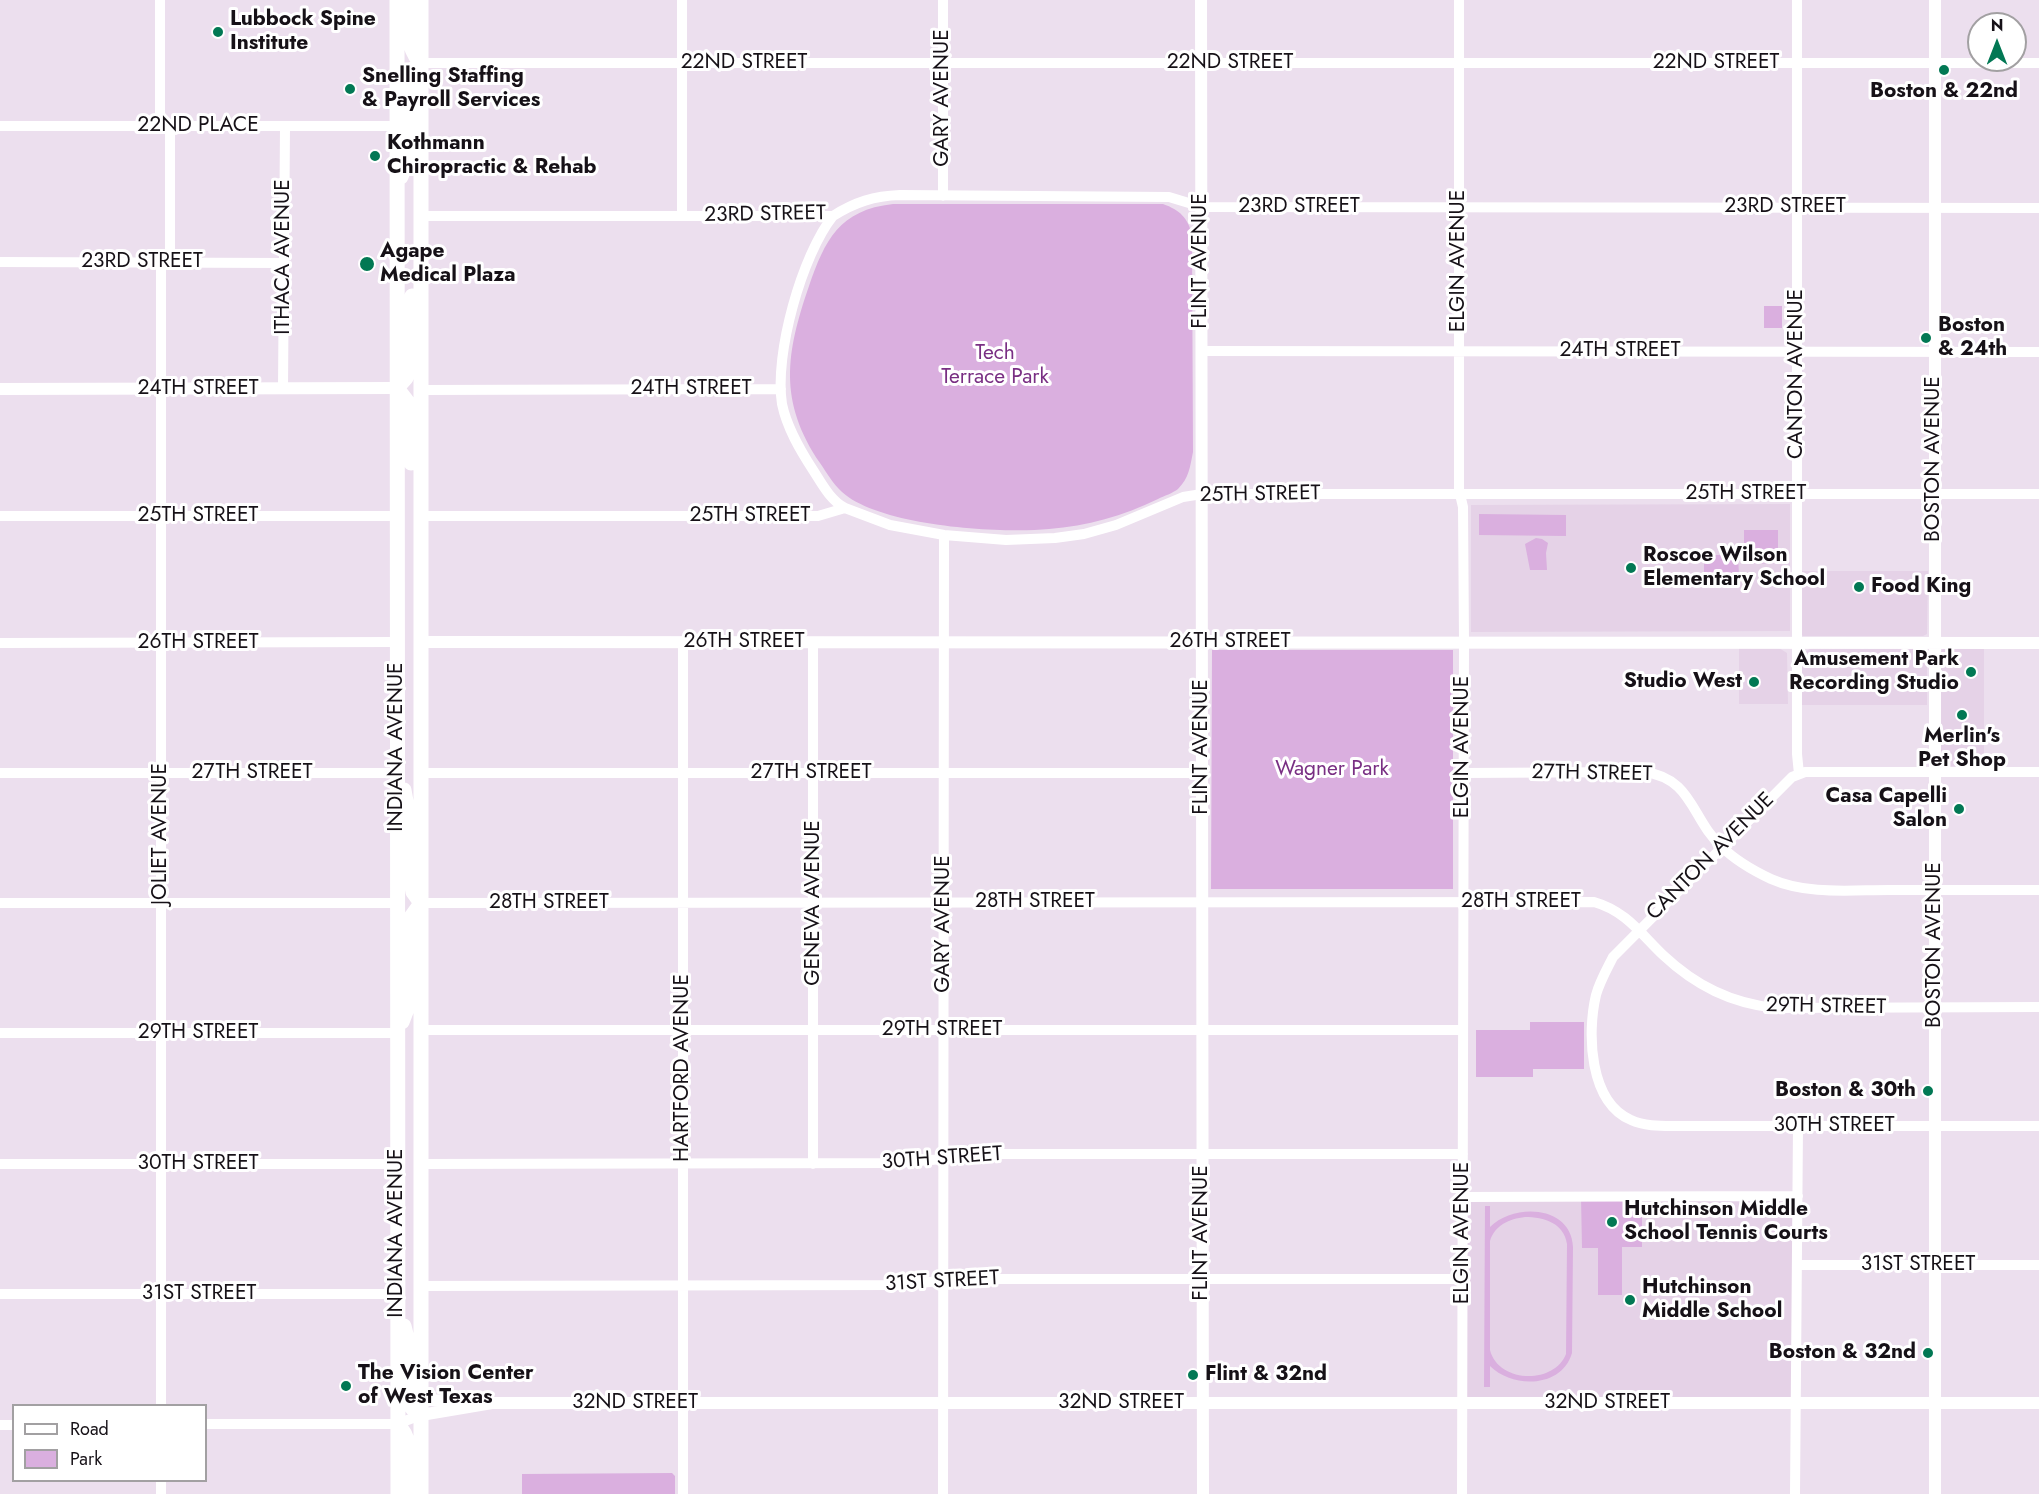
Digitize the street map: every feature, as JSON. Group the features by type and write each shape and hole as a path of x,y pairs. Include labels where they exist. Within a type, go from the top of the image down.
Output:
{"main road":[{"name":"INDIANA AVENUE","path":"397,0 398,1494"},
{"path":"397,188 407,159 409,75 421,63 411,52 408,0"},
{"name":"INDIANA AVENUE","path":"421,0 421,1494"},
{"path":"421,216 411,303 409,365 406,378 397,388 407,401 410,417 412,490 421,516"},
{"path":"397,772 404,787 408,812 410,873 413,892 421,903 411,917 407,1009 397,1033"},
{"path":"397,1294 408,1342 408,1397 412,1408 421,1415"},
{"path":"397,1424 408,1438 411,1494"}],"street":[{"name":"JOLIET AVENUE","path":"160,0 165,126 165,262 160,389 161,1404"},
{"path":"682,0 682,216"},
{"name":"GARY AVENUE","path":"943,0 943,196"},
{"name":"FLINT AVENUE","path":"1201,0 1203,1494"},
{"name":"ELGIN AVENUE","path":"1459,0 1460,494 1463,507 1464,642 1462,1494"},
{"name":"CANTON AVENUE","path":"1630,1120 1608,1100 1601,1090 1593,1058 1593,1017 1596,996 1607,969 1613,957 1638,931 1787,781 1799,774 1797,754 1797,0"},
{"name":"BOSTON AVENUE","path":"1935,0 1935,1494"},
{"name":"22ND STREET","path":"421,63 2039,63"},
{"name":"22ND PLACE","path":"0,126 397,126"},
{"name":"ITHACA AVENUE","path":"283,388 285,126"},
{"name":"23RD STREET","path":"421,216 833,216 859,201 884,196 1162,196 1202,207 2039,208"},
{"path":"833,216 818,237 794,306 783,354 781,389 787,420 803,455 826,490 836,502 845,508"},
{"name":"23RD STREET","path":"0,262 284,263"},
{"name":"24TH STREET","path":"1201,351 2039,352"},
{"name":"24TH STREET","path":"0,389 397,388"},
{"name":"24TH STREET","path":"421,390 781,389"},
{"name":"25TH STREET","path":"421,516 818,516 845,508 890,525 944,535 1006,540 1084,534 1116,525 1183,497 1203,494 2039,494"},
{"name":"25TH STREET","path":"0,516 397,516"},
{"name":"GARY AVENUE","path":"944,535 944,1494"},
{"name":"26TH STREET","path":"0,643 397,642"},
{"name":"26TH STREET","path":"421,642 2039,643"},
{"name":"HARTFORD AVENUE","path":"683,642 683,1494"},
{"name":"GENEVA AVENUE","path":"813,642 813,1164"},
{"name":"27TH STREET","path":"0,772 397,772"},
{"name":"27TH STREET","path":"421,772 1202,773"},
{"name":"27TH STREET","path":"1463,772 1658,773 1669,778 1678,786 1721,847"},
{"path":"1799,774 1815,772 2039,772"},
{"path":"1721,847 1771,879 1795,886 1832,890 2039,890"},
{"name":"28TH STREET","path":"421,903 1594,902 1610,907 1631,922 1638,931"},
{"path":"0,903 397,903"},
{"name":"29TH STREET","path":"1638,931 1681,971 1718,994 1737,1001 1775,1008 2039,1007"},
{"name":"29TH STREET","path":"421,1029 1463,1030"},
{"name":"29TH STREET","path":"0,1034 397,1033"},
{"name":"30TH STREET","path":"1630,1120 1651,1125 1672,1126 2039,1126"},
{"path":"1796,1494 1798,1126"},
{"name":"30TH STREET","path":"421,1164 895,1163 1002,1154 1463,1154"},
{"name":"30TH STREET","path":"0,1164 397,1164"},
{"path":"1463,1197 1798,1196"},
{"name":"31ST STREET","path":"1798,1265 2039,1265"},
{"name":"31ST STREET","path":"421,1286 901,1285 944,1280 1463,1279"},
{"name":"31ST STREET","path":"0,1294 397,1294"},
{"path":"421,1388 428,1398 434,1401 492,1403"},
{"name":"32ND STREET","path":"207,1425 397,1424 421,1415 492,1403 2039,1403"}],"shaded area":[{"name":"Roscoe Wilson Elementary School","path":"1790,504 1790,631 1471,632 1471,505"},
{"path":"1799,571 1928,571 1927,634 1923,636 1803,636 1800,634"},
{"path":"1739,648 1779,648 1787,653 1788,704 1739,704"},
{"path":"1811,648 1925,649 1927,651 1927,705 1799,705 1802,654"},
{"path":"1943,648 1984,648 1984,767 1941,764 1941,652"},
{"name":"Hutchinson Middle School","path":"1798,1196 1796,1403 1462,1403 1463,1197"}],"green space":[{"name":"Tech Terrace Park","path":"893,204 1163,204 1182,215 1192,235 1193,452 1187,476 1182,485 1171,493 1145,505 1105,519 1063,528 1028,530 972,528 911,520 860,504 842,492 820,463 797,419 790,376 791,355 801,310 828,241 847,220 859,213"},
{"path":"1764,306 1782,306 1782,328 1764,328"},
{"path":"1479,514 1566,515 1566,536 1479,535"},
{"path":"1744,530 1778,530 1778,563 1744,564"},
{"path":"1536,538 1548,543 1547,570 1530,570 1525,544"},
{"path":"1704,555 1738,555 1739,576 1704,576"},
{"name":"Wagner Park","path":"1212,650 1453,650 1453,889 1211,889"},
{"path":"1530,1022 1584,1022 1584,1069 1533,1069 1533,1077 1476,1077 1476,1030 1530,1030"},
{"name":"Hutchinson Middle School Tennis Courts","path":"1581,1197 1642,1197 1642,1247 1622,1247 1622,1295 1598,1295 1598,1248 1582,1248"},
{"path":"1485,1206 1490,1206 1490,1227 1500,1219 1513,1214 1540,1212 1552,1216 1563,1223 1570,1233 1573,1247 1572,1353 1567,1365 1558,1373 1548,1379 1536,1381 1511,1379 1490,1366 1490,1387 1484,1387","holes":["1532,1217 1546,1220 1557,1226 1562,1231 1567,1244 1566,1354 1560,1364 1550,1371 1526,1376 1504,1369 1495,1361 1490,1350 1490,1241 1495,1231 1508,1221"]},
{"path":"672,1473 675,1476 675,1494 522,1494 522,1474"}],"place":[{"name":"Lubbock Spine Institute","path":"218,32"},
{"name":"Boston & 22nd","path":"1944,70"},
{"name":"Snelling Staffing & Payroll Services","path":"350,89"},
{"name":"Kothmann Chiropractic & Rehab","path":"375,156"},
{"name":"Agape Medical Plaza","path":"367,264"},
{"name":"Boston & 24th","path":"1926,338"},
{"name":"Roscoe Wilson Elementary School","path":"1631,568"},
{"name":"Food King","path":"1859,587"},
{"name":"Amusement Park Recording Studio","path":"1971,672"},
{"name":"Studio West","path":"1754,682"},
{"name":"Merlin's Pet Shop","path":"1962,715"},
{"name":"Casa Capelli Salon","path":"1959,809"},
{"name":"Boston & 30th","path":"1928,1091"},
{"name":"Hutchinson Middle School Tennis Courts","path":"1612,1222"},
{"name":"Hutchinson Middle School","path":"1630,1300"},
{"name":"Boston & 32nd","path":"1928,1353"},
{"name":"Flint & 32nd","path":"1193,1375"},
{"name":"The Vision Center of West Texas","path":"346,1386"}]}
